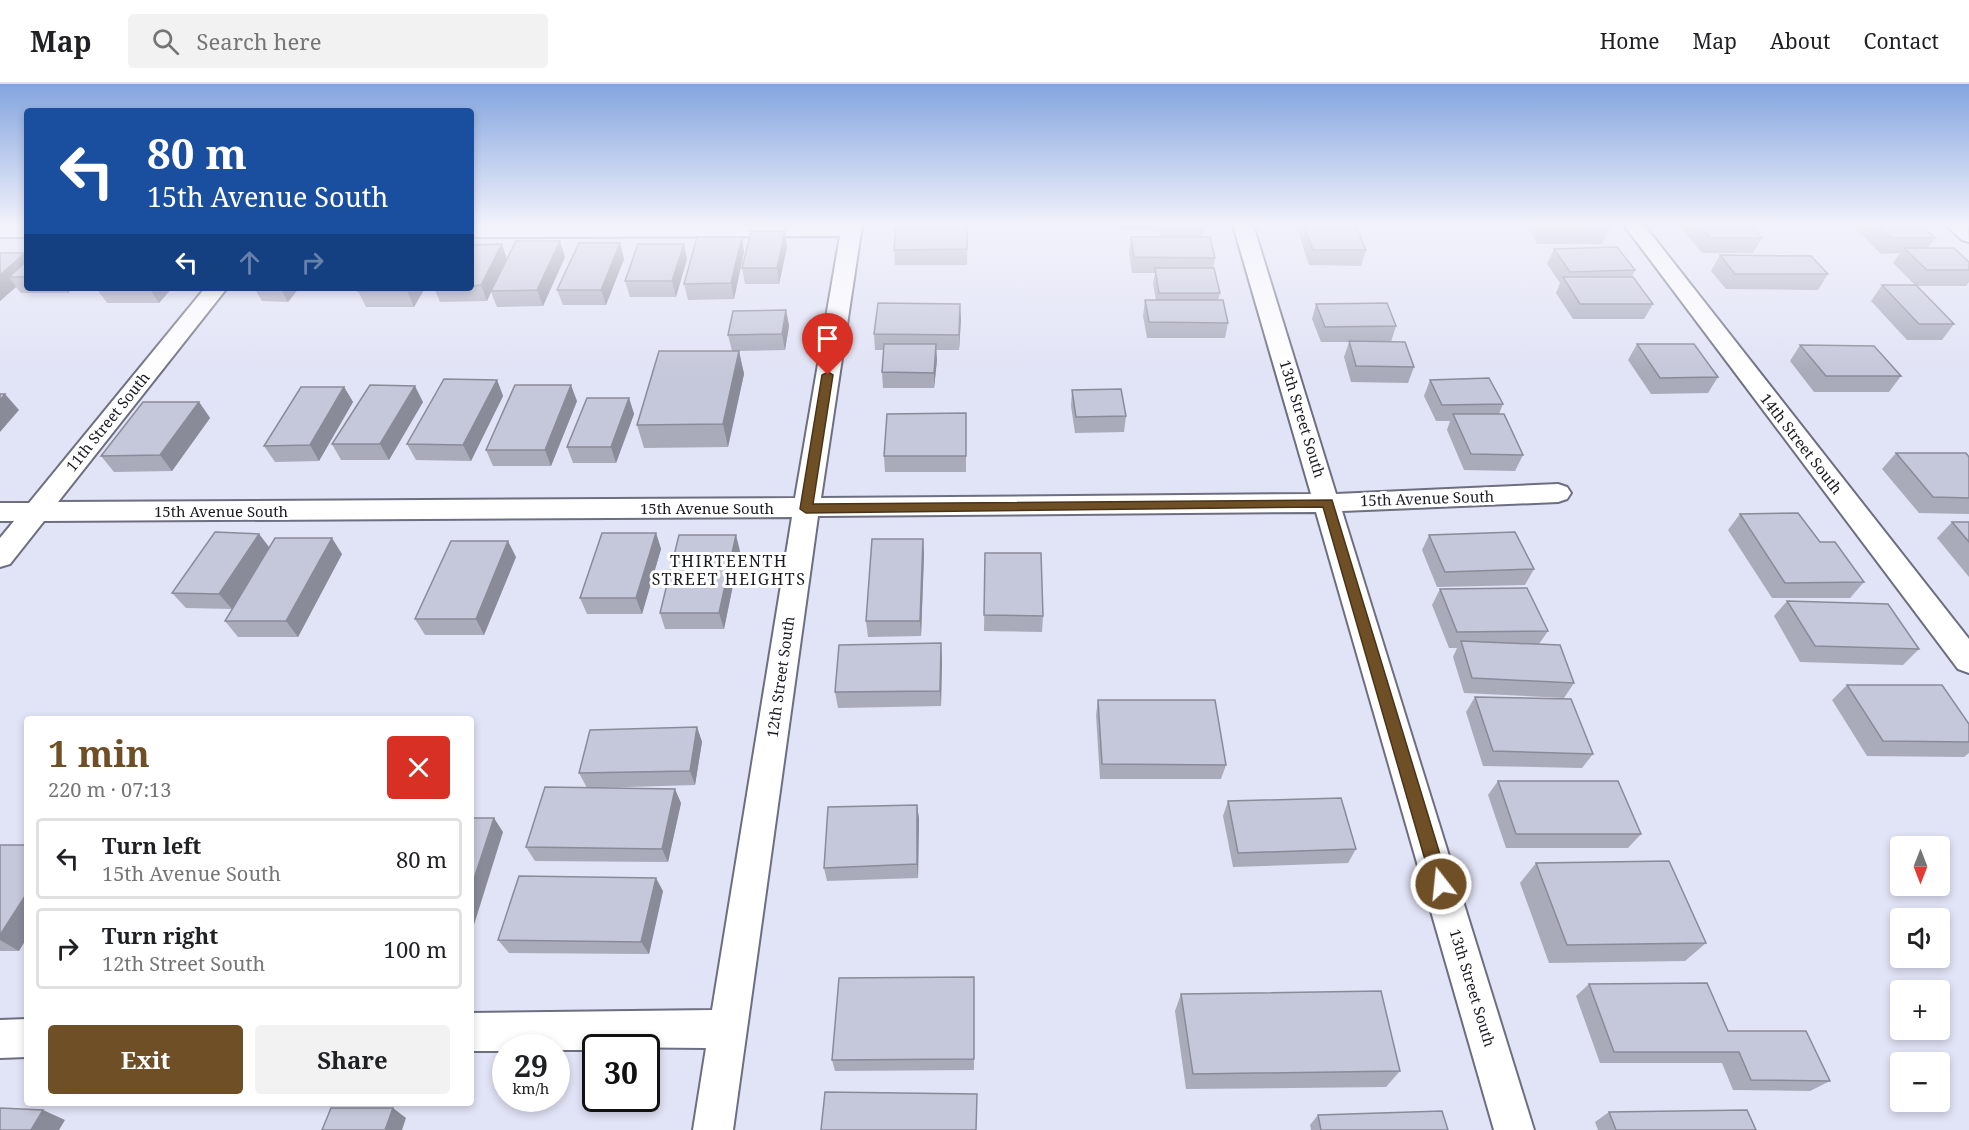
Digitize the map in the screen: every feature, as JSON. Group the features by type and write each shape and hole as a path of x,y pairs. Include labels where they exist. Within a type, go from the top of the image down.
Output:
{"street":[{"name":"12th Street South","path":"713,1130 806,509 844,274"},
{"name":"13th Street South","path":"1258,274 1514,1130"},
{"name":"14th Street South","path":"1672,274 1969,661"},
{"name":"11th Street South","path":"0,557 214,291"},
{"name":"15th Avenue South","path":"0,512 806,509 1328,503 1558,493"},
{"path":"474,1032 729,1029"},
{"path":"0,1039 24,1038"}],"building":[{"path":"13,274 24,274 24,277 9,277"},
{"path":"474,274 487,274 481,285 474,286"},
{"path":"500,274 545,274 537,290 491,291"},
{"path":"565,274 608,274 601,290 557,290"},
{"path":"628,274 674,274 672,281 625,281"},
{"path":"687,274 733,274 731,283 684,284"},
{"path":"1156,274 1215,274 1220,293 1159,293"},
{"path":"1563,277 1633,277 1653,304 1580,304"},
{"path":"1882,285 1916,285 1954,324 1919,324"},
{"path":"1145,300 1223,300 1228,323 1149,322"},
{"path":"878,303 960,304 959,335 874,334"},
{"path":"1387,303 1396,326 1325,327 1316,304"},
{"path":"786,310 782,334 728,335 733,311"},
{"path":"1349,341 1405,342 1414,367 1356,366"},
{"path":"884,344 936,344 934,373 882,372"},
{"path":"1637,344 1694,344 1718,377 1660,378"},
{"path":"1800,345 1874,346 1901,376 1826,376"},
{"path":"659,351 739,351 723,424 637,425"},
{"path":"1489,378 1503,404 1442,405 1430,380"},
{"path":"444,379 497,380 463,445 407,444"},
{"path":"370,385 415,386 380,444 332,444"},
{"path":"515,385 571,385 545,450 486,450"},
{"path":"301,387 344,387 310,445 264,446"},
{"path":"1121,389 1126,416 1076,417 1072,390"},
{"path":"587,398 629,398 611,447 567,447"},
{"path":"143,402 199,402 160,455 101,456"},
{"path":"966,413 966,456 884,456 887,414"},
{"path":"1453,414 1504,414 1523,455 1471,454"},
{"path":"1896,453 1966,453 1969,457 1969,498 1933,497"},
{"path":"1798,513 1820,542 1835,542 1864,582 1785,583 1740,514"},
{"path":"1952,522 1969,522 1969,542"},
{"path":"215,532 259,534 219,594 172,593"},
{"path":"1515,532 1534,569 1445,572 1429,535"},
{"path":"602,533 656,533 636,598 580,598"},
{"path":"679,535 736,535 719,613 660,613"},
{"path":"275,538 332,538 286,621 225,621"},
{"path":"872,539 923,539 920,621 866,621"},
{"path":"451,541 508,541 476,619 415,619"},
{"path":"985,553 1041,553 1043,616 984,615"},
{"path":"1527,588 1548,631 1457,632 1440,589"},
{"path":"1787,601 1888,604 1919,649 1815,646"},
{"path":"1461,641 1560,645 1574,683 1472,678"},
{"path":"941,643 940,691 835,692 839,645"},
{"path":"1847,685 1942,685 1969,724 1969,742 1883,741"},
{"path":"1475,697 1571,699 1593,754 1493,751"},
{"path":"1098,700 1215,700 1226,765 1102,764"},
{"path":"697,727 690,771 579,773 590,730"},
{"path":"1498,781 1618,781 1641,834 1516,834"},
{"path":"545,787 675,789 662,849 526,847"},
{"path":"1341,798 1356,849 1238,853 1228,801"},
{"path":"917,805 917,864 824,868 828,807"},
{"path":"474,818 494,818 474,879"},
{"path":"0,845 24,845 24,898 0,935"},
{"path":"1669,861 1706,943 1567,945 1536,863"},
{"path":"519,876 656,878 641,942 498,940"},
{"path":"974,977 974,1059 832,1060 839,978"},
{"path":"1707,983 1728,1031 1806,1031 1830,1081 1751,1080 1739,1052 1614,1052 1589,984"},
{"path":"1381,991 1400,1071 1193,1074 1181,994"},
{"path":"825,1092 977,1094 976,1130 821,1130"},
{"path":"0,1108 43,1110 31,1130 0,1130"},
{"path":"331,1108 393,1108 385,1130 322,1130"},
{"path":"1747,1110 1756,1130 1616,1130 1609,1112"},
{"path":"1442,1111 1448,1130 1321,1130 1318,1115"}],"district":[{"name":"THIRTEENTH STREET HEIGHTS","path":"729,570"}],"route":[{"path":"828,375 806,509 1328,503 1441,884"}]}
